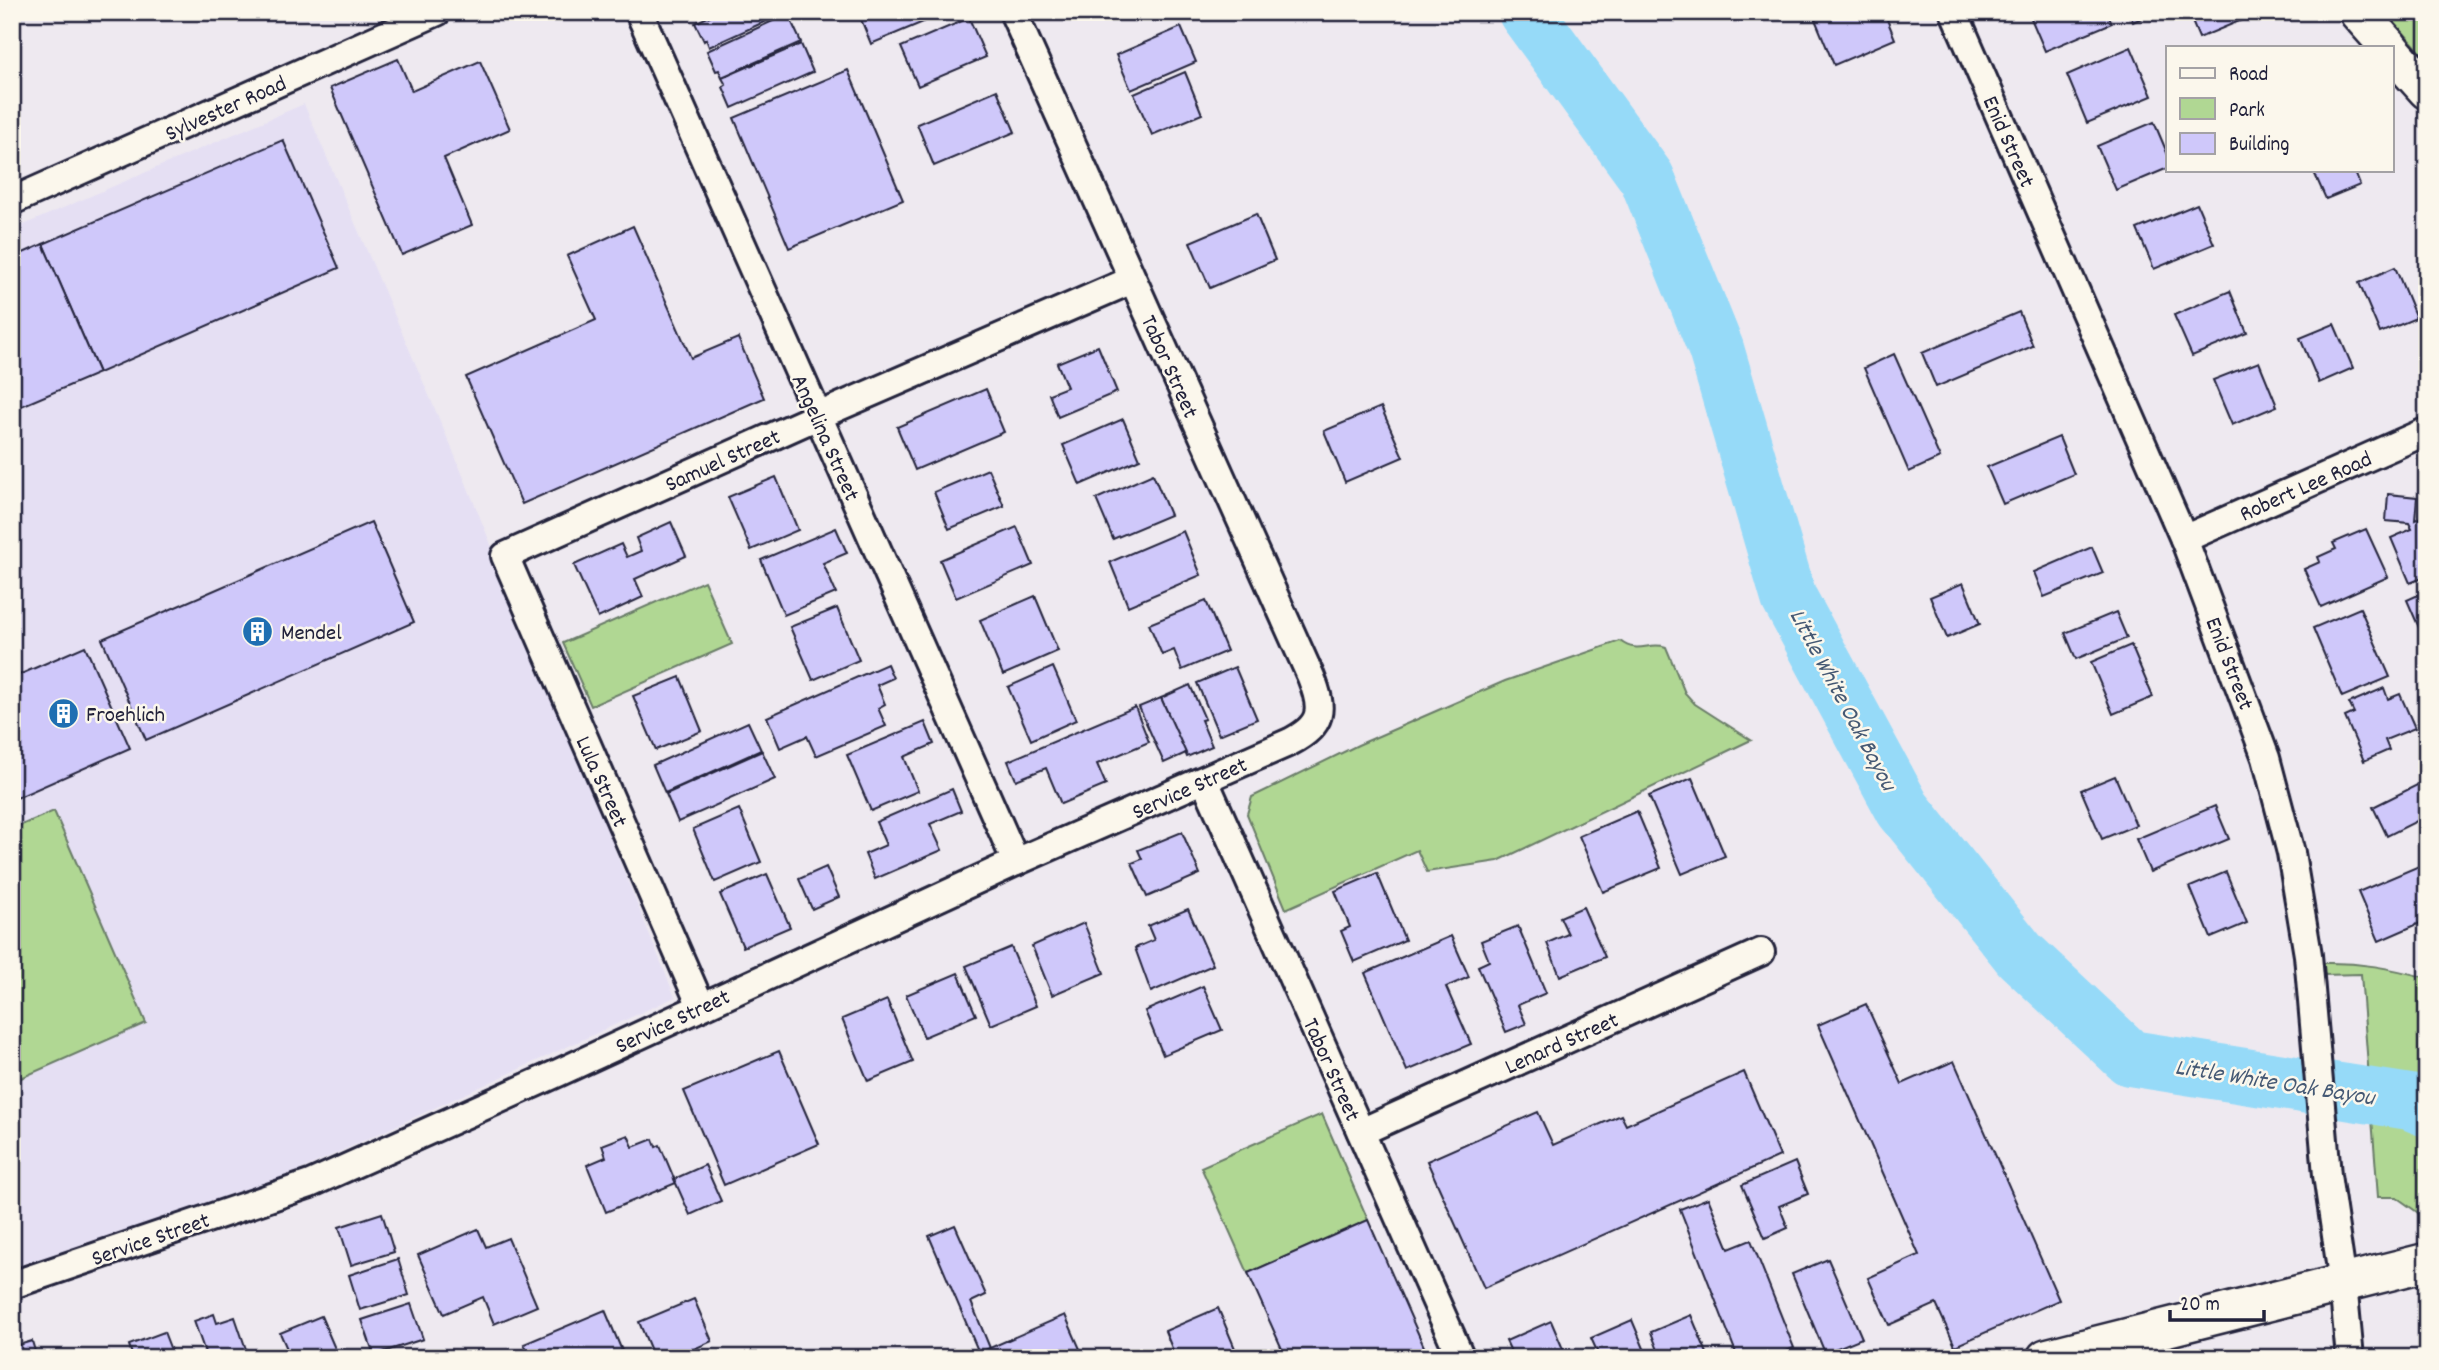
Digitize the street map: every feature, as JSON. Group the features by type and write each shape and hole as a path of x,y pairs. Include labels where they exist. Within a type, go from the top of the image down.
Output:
{"street":[{"name":"Sylvester Road","path":"12,201 437,12"},
{"name":"Angelina Street","path":"639,12 1016,862"},
{"name":"Tabor Street","path":"1013,12 1311,677 1320,711 1317,721"},
{"name":"Enid Street","path":"1954,12 2184,539 2266,758 2291,853 2308,955 2327,1175 2343,1283 2350,1358"},
{"path":"2358,12 2387,46"},
{"path":"2394,53 2427,90"},
{"name":"Samuel Street","path":"505,556 1132,279"},
{"name":"Robert Lee Road","path":"2184,539 2427,431"},
{"name":"Lula Street","path":"505,556 701,1006"},
{"name":"Service Street","path":"12,1285 310,1184 1016,862 1205,781 1306,733 1317,721"},
{"name":"Tabor Street","path":"1205,781 1461,1358"},
{"name":"Lenard Street","path":"1360,1132 1761,952"},
{"path":"2046,1358 2427,1262"}],"shaded area":[{"path":"304,104 455,456 675,997 261,1188 12,1267 12,230"}],"green space":[{"path":"2385,12 2427,14 2427,59"},
{"path":"704,581 732,644 591,706 563,643"},
{"path":"1620,641 1632,647 1666,647 1685,693 1695,704 1751,740 1498,861 1427,872 1417,850 1286,909 1247,814 1252,797 1358,745 1505,681"},
{"path":"54,811 146,1023 12,1082 12,829"},
{"path":"2322,963 2375,966 2427,978 2427,1222 2396,1197 2378,1197 2361,974 2323,975"},
{"path":"1322,1114 1368,1220 1248,1273 1201,1167"}],"building":[{"path":"718,12 786,12 709,47 695,23"},
{"path":"858,12 947,12 871,44"},
{"path":"1812,12 1884,12 1895,39 1834,65"},
{"path":"2040,12 2107,12 2112,23 2045,51 2030,16"},
{"path":"2129,12 2155,12 2133,22"},
{"path":"2188,12 2261,12 2199,38"},
{"path":"788,14 801,42 722,77 719,70 716,71 707,51"},
{"path":"969,18 986,57 918,86 901,47"},
{"path":"1181,27 1196,62 1131,90 1116,55"},
{"path":"801,44 813,72 732,108 722,78"},
{"path":"2131,47 2152,96 2087,123 2067,75"},
{"path":"398,59 412,91 480,61 510,129 444,158 472,225 402,255 330,88"},
{"path":"848,70 903,200 789,248 734,118"},
{"path":"1185,72 1202,114 1152,135 1134,94"},
{"path":"997,90 1015,132 934,166 917,124"},
{"path":"2154,122 2166,150 2166,169 2116,190 2097,146"},
{"path":"283,140 339,268 99,373 43,244"},
{"path":"2314,172 2355,172 2360,185 2326,199"},
{"path":"2197,204 2214,244 2154,269 2137,229"},
{"path":"1256,214 1275,260 1210,288 1190,242"},
{"path":"633,226 691,358 738,338 764,398 522,504 466,377 596,320 567,256"},
{"path":"43,244 99,373 12,410 12,258"},
{"path":"2395,267 2416,318 2380,333 2359,283"},
{"path":"2230,291 2247,333 2192,356 2174,315"},
{"path":"2019,312 2033,346 1936,387 1922,353"},
{"path":"2334,324 2353,368 2319,383 2300,338"},
{"path":"1098,346 1117,392 1058,417 1049,394 1067,387 1057,363"},
{"path":"1894,354 1940,458 1909,472 1864,368"},
{"path":"2259,362 2277,406 2232,425 2213,380"},
{"path":"986,389 1004,432 915,470 897,427"},
{"path":"1381,407 1403,457 1345,482 1324,431"},
{"path":"1123,419 1140,459 1080,485 1063,445"},
{"path":"2059,437 2074,474 2003,504 1987,467"},
{"path":"988,469 1004,506 949,529 934,492"},
{"path":"1153,474 1170,515 1113,539 1096,499"},
{"path":"776,477 798,530 751,550 728,497"},
{"path":"2388,494 2417,497 2415,520 2427,514 2427,576 2410,583 2391,538 2412,529 2409,523 2386,521"},
{"name":"Mendel","path":"371,522 414,622 146,740 102,639"},
{"path":"671,522 686,556 635,579 643,597 598,618 574,565 621,544 627,557 641,551 636,538"},
{"path":"1017,527 1033,565 956,598 940,560"},
{"path":"836,528 847,553 823,563 836,593 784,615 761,560"},
{"path":"2366,529 2388,577 2321,607 2304,569 2320,562 2318,557 2336,549 2333,543"},
{"path":"1183,531 1201,575 1128,606 1110,562"},
{"path":"2092,547 2103,573 2044,597 2034,572"},
{"path":"1963,583 1980,624 1947,638 1930,597"},
{"path":"2427,591 2427,646 2407,600"},
{"path":"1035,596 1058,651 1003,675 980,620"},
{"path":"1206,601 1227,651 1182,670 1174,650 1162,655 1149,624"},
{"path":"837,608 859,660 813,680 790,627"},
{"path":"2360,608 2390,677 2342,697 2313,628"},
{"path":"2116,612 2127,638 2076,659 2065,633"},
{"path":"2131,645 2153,697 2113,714 2091,662"},
{"name":"Froehlich","path":"85,646 130,748 12,800 12,678"},
{"path":"887,664 893,678 877,685 885,704 878,708 886,726 816,756 807,736 780,748 767,717"},
{"path":"1053,667 1076,720 1031,740 1008,687"},
{"path":"1235,667 1257,719 1219,735 1197,683"},
{"path":"680,677 702,731 656,750 633,696"},
{"path":"1190,685 1205,719 1201,720 1212,746 1187,757 1161,698"},
{"path":"2384,688 2388,699 2400,694 2415,728 2385,740 2389,750 2364,761 2345,717 2354,713 2349,703"},
{"path":"1161,698 1186,753 1164,763 1139,707"},
{"path":"1135,707 1149,742 1097,764 1106,785 1061,804 1046,768 1016,780 1008,761"},
{"path":"748,722 761,750 665,793 653,765"},
{"path":"925,722 934,744 904,757 918,791 871,811 847,755"},
{"path":"762,751 775,779 678,822 666,794"},
{"path":"2115,776 2136,825 2102,839 2081,790"},
{"path":"1692,778 1725,856 1682,874 1649,796"},
{"path":"2427,780 2427,816 2387,836 2373,807"},
{"path":"952,789 961,811 930,824 942,850 875,879 865,854 886,845 876,822"},
{"path":"2215,806 2229,839 2150,872 2136,839"},
{"path":"739,809 761,862 715,882 693,829"},
{"path":"1637,811 1661,868 1603,892 1579,836"},
{"path":"1182,832 1200,874 1147,897 1132,863 1142,859 1138,850"},
{"path":"2419,866 2427,884 2427,920 2379,941 2358,892"},
{"path":"826,867 839,897 812,909 799,879"},
{"path":"2226,872 2247,923 2211,938 2190,887"},
{"path":"1377,873 1405,940 1354,962 1341,931 1350,927 1335,891"},
{"path":"767,874 790,927 743,947 720,894"},
{"path":"1583,907 1605,957 1560,976 1547,943 1568,934 1560,917"},
{"path":"1188,909 1213,965 1151,992 1135,948 1154,940 1148,926"},
{"path":"1084,923 1104,973 1052,995 1032,946"},
{"path":"1518,926 1546,993 1518,1005 1526,1024 1506,1032 1478,966 1489,961 1481,941"},
{"path":"1451,936 1469,977 1446,987 1471,1044 1407,1071 1365,973"},
{"path":"1011,947 1036,1006 991,1025 966,966"},
{"path":"958,973 976,1015 924,1037 906,995"},
{"path":"1203,986 1222,1030 1163,1055 1145,1011"},
{"path":"887,1000 913,1062 868,1081 842,1019"},
{"path":"1866,1004 1902,1084 1954,1061 2059,1300 1955,1346 1936,1304 1889,1325 1868,1278 1919,1255 1818,1025"},
{"path":"779,1051 819,1144 724,1185 684,1091"},
{"path":"1744,1072 1780,1156 1484,1288 1427,1161 1538,1112 1553,1145 1621,1115 1626,1125"},
{"path":"628,1135 633,1147 653,1139 656,1147 660,1145 676,1183 606,1212 587,1165 606,1157 602,1145"},
{"path":"1795,1162 1808,1194 1779,1206 1788,1228 1765,1238 1742,1185"},
{"path":"705,1165 721,1201 690,1215 674,1179"},
{"path":"1708,1198 1729,1249 1751,1240 1794,1348 1769,1358 1738,1358 1680,1209"},
{"path":"382,1213 394,1252 351,1265 339,1227"},
{"path":"1368,1220 1429,1358 1286,1358 1248,1273"},
{"path":"955,1225 986,1295 971,1302 990,1348 979,1353 929,1236"},
{"path":"478,1229 486,1247 508,1238 537,1306 494,1324 483,1297 444,1314 418,1255"},
{"path":"398,1259 409,1295 360,1310 349,1275"},
{"path":"1828,1259 1862,1338 1825,1353 1792,1274"},
{"path":"694,1299 712,1341 674,1358 654,1358 639,1322"},
{"path":"411,1304 423,1339 374,1355 362,1320"},
{"path":"1218,1308 1239,1358 1176,1358 1165,1331"},
{"path":"605,1310 625,1358 530,1358 524,1344"},
{"path":"214,1314 217,1323 235,1317 249,1358 207,1358 194,1321"},
{"path":"1065,1315 1084,1358 986,1358 983,1351"},
{"path":"1691,1315 1709,1358 1661,1358 1651,1332"},
{"path":"321,1316 339,1358 291,1358 280,1333"},
{"path":"1632,1320 1648,1358 1600,1358 1591,1338"},
{"path":"1551,1321 1566,1356 1514,1358 1506,1341"},
{"path":"164,1332 174,1358 133,1358 129,1345"},
{"path":"32,1341 37,1358 12,1358 12,1347"},
{"path":"426,1349 428,1358 399,1358"}],"waterway":[{"name":"Little White Oak Bayou","path":"1526,12 1647,178 1716,349 1789,598 1903,809 2020,955 2130,1058 2410,1102 2427,1109"}],"place":[{"name":"Mendel","path":"258,631"},
{"name":"Froehlich","path":"63,713"}]}
